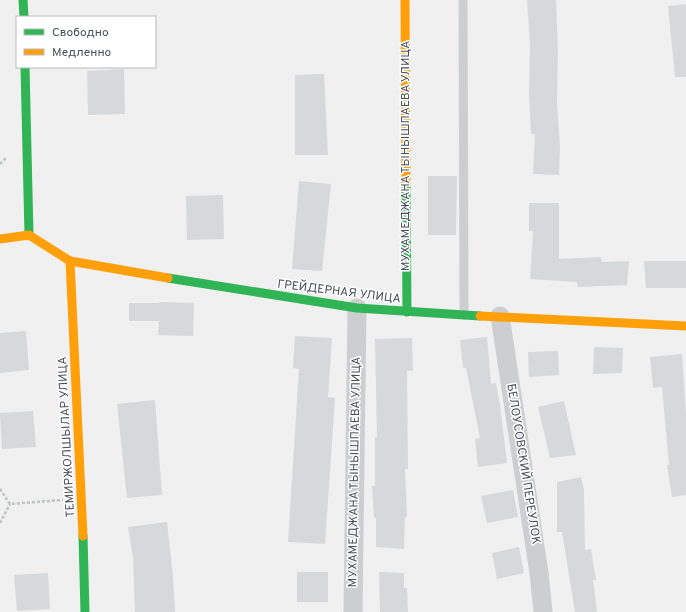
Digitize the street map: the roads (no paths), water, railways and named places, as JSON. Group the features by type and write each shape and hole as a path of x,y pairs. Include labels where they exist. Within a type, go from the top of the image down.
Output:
{"street":[{"path":"23,0 24,16"},
{"name":"МУХАМЕДЖАНА ТЫНЫШПАЕВА УЛИЦА","path":"405,0 407,312"},
{"path":"0,239 29,235 25,68"},
{"name":"ГРЕЙДЕРНАЯ УЛИЦА","path":"29,235 70,261 223,288 357,308 407,312 686,326"},
{"name":"ТЕМИРЖОЛШЫЛАР УЛИЦА","path":"70,261 82,498 84,612"},
{"name":"МУХАМЕДЖАНА ТЫНЫШПАЕВА УЛИЦА","path":"353,612 357,308"},
{"name":"БЕЛОУСОВСКИЙ ПЕРЕУЛОК","path":"500,316 539,573 542,612"}],"lane":[{"path":"463,0 464,315"}]}
